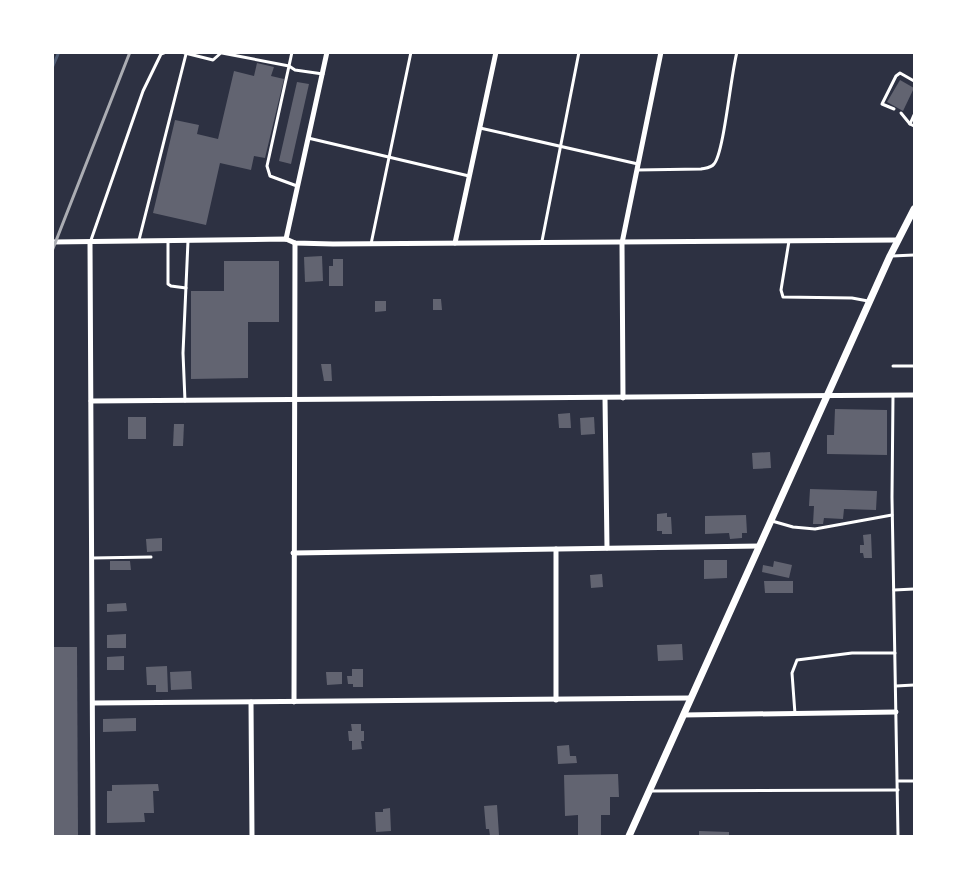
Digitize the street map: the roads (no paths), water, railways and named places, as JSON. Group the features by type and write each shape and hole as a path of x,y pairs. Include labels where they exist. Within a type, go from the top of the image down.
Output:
{"street":[{"path":"286,239 327,52"},
{"path":"454,243 496,52"},
{"path":"623,398 622,243 661,52"},
{"path":"628,837 890,256 915,209"},
{"path":"52,242 286,239 295,243 898,240"},
{"path":"90,242 93,837"},
{"path":"294,702 295,243"},
{"path":"91,401 915,395"},
{"path":"604,398 607,548"},
{"path":"293,553 760,546"},
{"path":"556,549 556,700"},
{"path":"93,704 691,699"},
{"path":"251,702 252,837"},
{"path":"683,715 896,712"}],"lane":[{"path":"90,242 143,91 161,54 166,52"},
{"path":"181,52 213,60 222,53 322,74"},
{"path":"292,52 267,166 270,176 298,186"},
{"path":"371,243 411,52"},
{"path":"541,243 579,52"},
{"path":"480,128 637,167 709,168 715,164 720,147 736,52"},
{"path":"139,242 186,54"},
{"path":"894,109 882,104 896,76 900,73 915,81"},
{"path":"901,113 910,124 915,126"},
{"path":"910,124 915,115"},
{"path":"308,138 469,176"},
{"path":"168,241 168,284 186,288"},
{"path":"185,401 183,353 188,241"},
{"path":"789,241 781,290 783,297 852,298 869,302"},
{"path":"890,256 915,255"},
{"path":"893,366 915,366"},
{"path":"893,396 892,515 898,837"},
{"path":"771,521 793,527 815,529 892,515"},
{"path":"93,558 151,557"},
{"path":"894,590 915,589"},
{"path":"795,714 792,673 797,660 852,653 895,653"},
{"path":"896,686 915,685"},
{"path":"898,781 915,781"},
{"path":"649,791 898,790"}],"waterway":[{"path":"52,68 59,52"}],"railway":[{"path":"52,251 130,52"}]}
